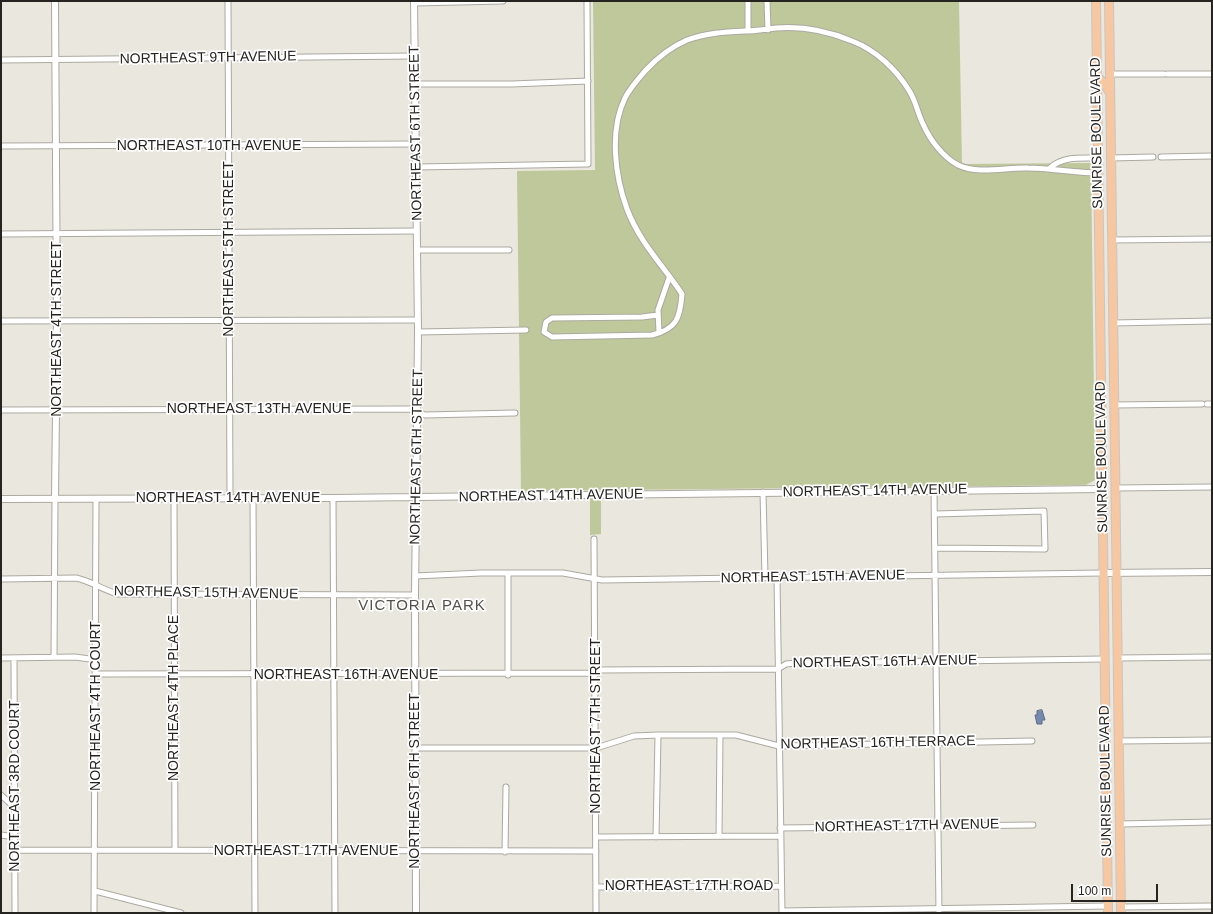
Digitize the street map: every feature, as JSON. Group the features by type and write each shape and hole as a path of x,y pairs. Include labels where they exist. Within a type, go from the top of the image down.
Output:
{"main road":[{"name":"SUNRISE BOULEVARD","path":"1109,1 1121,910"},
{"name":"SUNRISE BOULEVARD","path":"1094,2 1098,158 1108,910"},
{"path":"1096,76 1104,82 1110,94"},
{"path":"1098,158 1107,169 1112,179"},
{"path":"1099,302 1105,314 1113,323"},
{"path":"1105,741 1112,745 1119,756"},
{"path":"1107,864 1113,874 1121,878"}],"street":[{"name":"NORTHEAST 4TH STREET","path":"54,657 57,410 55,1"},
{"name":"NORTHEAST 5TH STREET","path":"228,1 230,497"},
{"path":"414,2 503,1"},
{"path":"417,167 588,164 587,1"},
{"path":"748,1 748,31"},
{"path":"768,1 768,30"},
{"name":"NORTHEAST 6TH STREET","path":"414,2 418,250 418,497 415,576 416,913"},
{"path":"658,315 642,317 552,318 546,322 544,332 552,337 659,333 668,330 677,321 681,307 682,294 641,239 620,187 616,142 618,120 625,98 638,79 656,60 676,46 705,35 808,28 829,32 854,41 872,51 894,69 910,92 924,127 928,133 942,153 959,165 981,170 1050,168 1075,173 1098,173"},
{"name":"NORTHEAST 9TH AVENUE","path":"1,60 415,56"},
{"path":"1110,74 1212,74"},
{"path":"416,84 588,81"},
{"name":"NORTHEAST 10TH AVENUE","path":"1,146 416,144"},
{"path":"1161,157 1212,156"},
{"path":"1111,158 1153,157"},
{"path":"1050,168 1068,158 1098,158"},
{"path":"1,234 417,231"},
{"path":"1112,240 1212,239"},
{"path":"418,250 509,250"},
{"path":"659,333 658,315 670,278"},
{"path":"665,290 678,288"},
{"path":"1,321 418,320"},
{"path":"1113,323 1212,321"},
{"path":"418,332 526,330"},
{"path":"1114,405 1207,404"},
{"name":"NORTHEAST 13TH AVENUE","path":"1,410 410,409 425,415 515,413"},
{"path":"1115,488 1212,487"},
{"name":"NORTHEAST 14TH AVENUE","path":"1,499 230,497 333,498 1102,488"},
{"path":"934,490 939,911"},
{"path":"763,492 765,578"},
{"name":"NORTHEAST 4TH PLACE","path":"174,498 175,850"},
{"path":"253,498 255,913"},
{"path":"333,498 335,913"},
{"name":"NORTHEAST 4TH COURT","path":"94,913 97,660 96,499"},
{"path":"934,514 1044,511 1045,549 935,548"},
{"name":"NORTHEAST 7TH STREET","path":"594,538 596,672 596,913"},
{"name":"NORTHEAST 15TH AVENUE","path":"415,576 563,573 602,580 1212,572"},
{"path":"508,573 508,675"},
{"path":"777,577 782,912 1108,910"},
{"name":"NORTHEAST 15TH AVENUE","path":"1,579 76,578 87,580 106,591 118,594 415,595"},
{"path":"1,658 54,657 97,660"},
{"path":"1118,658 1212,657"},
{"name":"NORTHEAST 3RD COURT","path":"14,658 15,913"},
{"name":"NORTHEAST 16TH AVENUE","path":"96,674 508,675 778,669 786,664 796,663 1104,659"},
{"path":"656,837 658,735"},
{"name":"NORTHEAST 16TH TERRACE","path":"415,748 596,748 634,736 658,735 736,735 779,746 1032,741"},
{"path":"719,836 720,735"},
{"path":"1119,742 1212,740"},
{"path":"505,852 506,787"},
{"path":"1,795 14,807"},
{"path":"1120,824 1212,822"},
{"name":"NORTHEAST 17TH AVENUE","path":"780,828 1033,825"},
{"path":"1,835 15,837"},
{"path":"596,837 780,836"},
{"name":"NORTHEAST 17TH AVENUE","path":"15,850 416,852 596,851"},
{"name":"NORTHEAST 17TH ROAD","path":"596,887 781,886"},
{"path":"95,891 181,913"},
{"path":"1121,910 1210,906"}],"green space":[{"path":"593,1 959,1 962,164 1091,163 1095,480 1086,485 521,491 517,171 595,170"},
{"path":"590,498 601,498 601,534 590,535"}],"water":[{"path":"1042,710 1045,720 1042,720 1042,724 1037,724 1035,715 1037,715 1037,711"}],"district":[{"name":"VICTORIA PARK","path":"422,606"}]}
